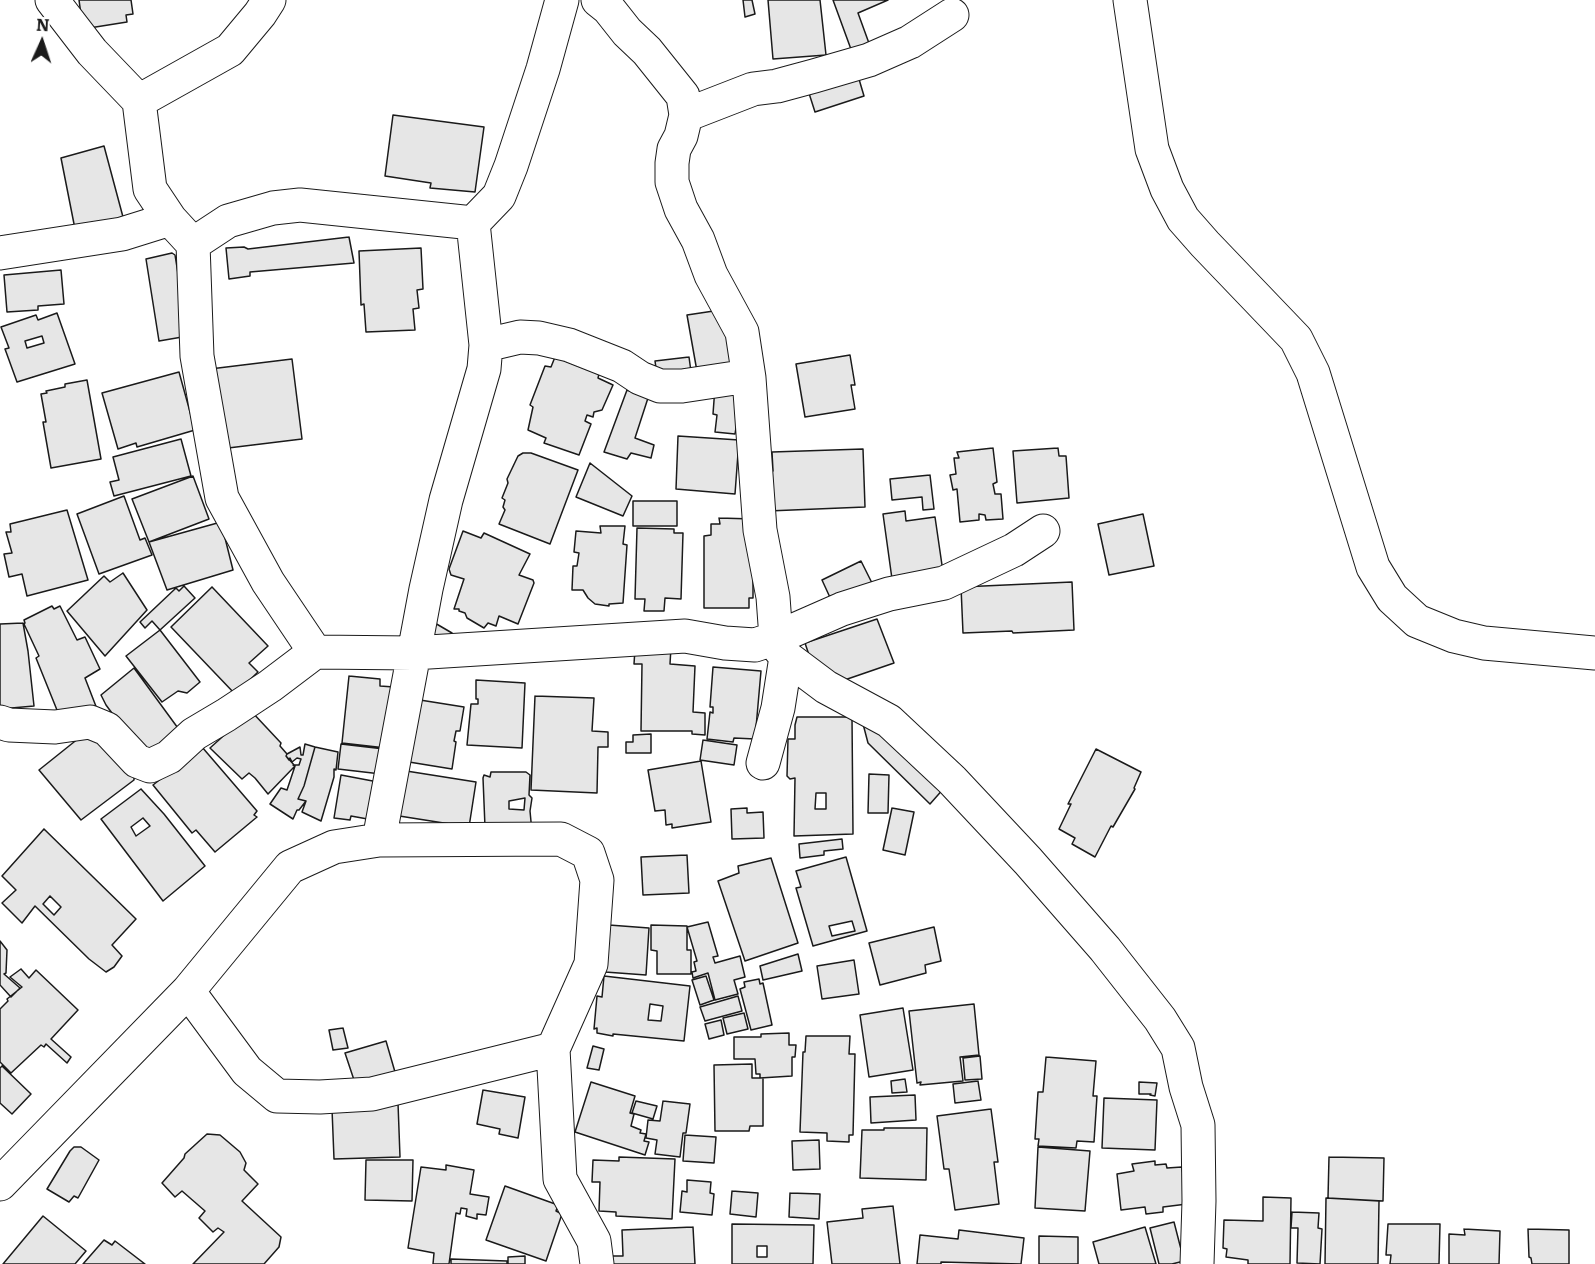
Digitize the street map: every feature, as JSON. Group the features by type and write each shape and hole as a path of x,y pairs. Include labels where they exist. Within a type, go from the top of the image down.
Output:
{"street":[{"path":"53,0 92,52 139,101 150,189 170,219 193,244 197,356 222,498 268,582 315,652"},
{"path":"139,101 230,50 269,0"},
{"path":"473,223 499,196 511,166 543,69 562,0"},
{"path":"598,0 648,51 682,96 686,115 673,156 672,182 681,209 698,240 711,275 742,332 749,378 760,530 781,648 778,708 764,763"},
{"path":"1130,0 1152,150 1167,189 1184,219 1205,244 1296,339 1313,373 1373,567 1392,598 1417,621 1455,636 1484,643 1595,653"},
{"path":"686,115 753,89 777,86 869,60 910,42 952,15"},
{"path":"193,244 228,220 273,208 300,205 473,223"},
{"path":"0,253 122,234 170,219"},
{"path":"379,840 398,745 412,653 446,500 484,369 486,345 473,223"},
{"path":"486,345 520,338 539,338 569,345 622,366 640,378 660,386 682,386 749,378"},
{"path":"781,648 851,606 889,594 944,583 1014,550 1043,531"},
{"path":"0,722 9,725 55,727 90,722 107,729 137,761 150,766 169,757 194,734 252,698 315,652 412,653 685,636 725,643 781,648 826,687 890,721 952,780 1105,949 1160,1019 1178,1048 1186,1087 1198,1125 1197,1264"},
{"path":"0,1184 188,991 290,867 334,847 379,840 561,839 588,853 597,880 591,964 552,1049 560,1179 594,1241 597,1264"},
{"path":"188,991 247,1071 277,1096 320,1097 372,1094 552,1049"}],"building":[{"path":"79,0 131,0 133,14 126,15 127,22 83,29"},
{"path":"743,0 752,0 755,14 745,17"},
{"path":"768,0 820,0 826,55 773,59"},
{"path":"833,0 888,0 858,13 870,46 852,52"},
{"path":"856,69 864,96 815,112 807,87"},
{"path":"393,115 484,127 475,192 430,188 431,183 385,176"},
{"path":"104,146 123,217 75,229 61,158"},
{"path":"349,237 354,263 250,272 250,276 229,279 226,248 244,247 248,249"},
{"path":"421,248 423,289 417,290 419,308 413,309 415,330 366,332 364,304 361,305 359,251"},
{"path":"172,253 175,255 188,336 159,341 146,259"},
{"path":"61,270 64,304 38,306 38,310 7,312 4,275"},
{"path":"727,309 740,371 698,377 687,315"},
{"path":"57,313 75,364 17,382 5,349 9,348 1,327 36,315 38,320","holes":["42,336 44,343 27,348 25,341"]},
{"path":"850,355 855,385 851,385 855,409 805,417 796,364"},
{"path":"555,357 599,374 598,378 613,385 602,410 594,412 593,417 587,415 585,421 591,424 579,455 544,443 546,438 528,430 533,407 530,405 545,366 551,367"},
{"path":"689,357 692,379 658,382 655,361"},
{"path":"292,359 302,439 220,449 210,369"},
{"path":"179,372 195,430 137,447 136,443 118,449 102,393"},
{"path":"87,380 101,459 51,468 41,394 65,387 65,384"},
{"path":"715,387 742,390 735,434 715,432 717,415 713,414"},
{"path":"627,390 648,398 635,438 654,445 651,458 631,453 627,459 604,452"},
{"path":"678,436 739,440 735,494 676,489"},
{"path":"181,439 191,476 114,496 110,482 119,480 113,457"},
{"path":"993,448 997,482 993,484 995,494 1001,494 1003,519 986,520 985,515 979,514 979,520 960,522 957,489 953,490 950,475 956,474 954,458 959,458 957,452"},
{"path":"1058,448 1059,456 1066,456 1069,498 1017,503 1013,451"},
{"path":"863,449 865,507 768,511 766,472 773,471 772,452"},
{"path":"531,453 578,470 550,544 499,524 505,510 503,507 505,500 502,498 508,483 507,479 518,456"},
{"path":"590,463 632,496 623,516 576,497"},
{"path":"930,475 934,509 923,510 922,497 892,500 890,479"},
{"path":"193,476 209,519 149,542 132,499"},
{"path":"124,496 140,540 145,538 152,555 99,574 77,514"},
{"path":"633,501 677,501 677,526 633,526"},
{"path":"67,510 88,580 27,596 22,574 9,577 4,554 12,553 6,532 11,532 10,524"},
{"path":"905,511 906,521 935,517 943,572 892,579 883,514"},
{"path":"1143,514 1154,566 1109,575 1098,524"},
{"path":"719,518 753,519 753,598 749,598 749,608 704,608 704,536 711,535 711,524 720,524"},
{"path":"221,522 233,570 167,590 149,542"},
{"path":"600,526 625,526 623,544 627,545 623,603 609,604 609,606 595,604 583,590 572,590 573,566 577,566 579,553 574,552 576,531 601,533"},
{"path":"637,528 674,529 674,533 683,533 681,599 665,598 664,611 644,611 645,599 635,599"},
{"path":"463,531 481,538 484,533 530,554 519,575 533,580 534,583 518,624 499,616 496,626 488,623 484,628 467,618 465,613 459,609 454,609 464,579 451,575 449,569"},
{"path":"861,561 873,585 833,604 822,580"},
{"path":"123,573 147,610 105,656 67,611 104,576 110,582"},
{"path":"1072,582 1074,630 963,633 961,587"},
{"path":"184,586 195,598 160,630 152,621 145,628 140,622 176,588 179,591"},
{"path":"212,587 268,646 249,663 258,672 235,694 171,627"},
{"path":"52,606 54,609 60,606 77,640 85,637 100,669 85,678 97,709 61,720 36,658 39,656 24,624 24,620"},
{"path":"428,619 452,633 447,642 425,630"},
{"path":"877,619 894,663 830,685 814,670 805,643"},
{"path":"23,623 34,706 0,709 0,624"},
{"path":"160,630 200,682 187,693 178,691 162,702 126,656"},
{"path":"671,647 670,664 695,666 693,712 705,713 705,735 692,734 692,731 641,731 642,664 634,664 635,649"},
{"path":"713,667 761,671 755,739 734,738 733,742 707,739 710,712 713,713 713,707 710,707"},
{"path":"134,668 183,735 143,755 101,695"},
{"path":"349,676 380,679 380,686 394,687 386,748 342,743"},
{"path":"476,680 525,683 522,748 467,745 471,704 478,704"},
{"path":"535,696 594,698 592,731 608,732 608,747 598,747 597,793 531,790"},
{"path":"420,700 464,707 460,731 456,731 454,741 456,742 452,769 409,762"},
{"path":"251,711 281,743 280,746 287,754 286,756 295,766 268,794 249,773 242,779 210,748"},
{"path":"797,717 852,717 853,834 794,836 795,778 790,779 787,776 788,739 795,739","holes":["816,793 826,793 826,809 815,809"]},
{"path":"862,720 945,787 930,804 868,743"},
{"path":"89,730 134,776 134,780 81,820 39,770"},
{"path":"651,734 651,753 626,753 626,742 633,742 633,735"},
{"path":"703,740 737,745 734,765 700,760"},
{"path":"305,744 315,747 298,799 306,801 297,810 293,819 270,804 281,788 287,790 295,766 293,765 299,765 301,759 297,758 292,762 286,756 287,754 300,747 301,755 303,755"},
{"path":"341,744 384,749 381,774 338,769"},
{"path":"202,747 257,811 254,815 257,817 215,852 196,830 192,833 153,785"},
{"path":"315,747 338,752 336,770 334,769 334,777 321,821 302,812 306,801 298,799"},
{"path":"1096,749 1141,772 1135,789 1113,827 1111,826 1095,857 1072,844 1075,838 1059,829 1071,804 1068,804"},
{"path":"701,761 711,822 672,828 672,824 666,825 665,810 655,811 648,770"},
{"path":"400,770 476,782 469,827 393,815"},
{"path":"491,772 526,772 530,775 532,832 485,827 483,778 484,775 490,777","holes":["525,798 524,810 509,809 509,801"]},
{"path":"869,774 889,775 888,813 868,813"},
{"path":"341,775 378,782 373,820 351,816 350,820 334,818"},
{"path":"141,789 205,866 163,901 101,819","holes":["143,818 150,826 136,836 131,827"]},
{"path":"747,808 747,813 763,812 764,838 732,839 731,809"},
{"path":"892,808 914,812 905,855 883,850"},
{"path":"44,829 136,919 112,945 122,956 114,967 106,972 89,959 35,906 22,923 2,903 16,890 2,876","holes":["50,896 61,907 54,915 43,904"]},
{"path":"842,839 843,849 824,851 824,855 800,858 799,844"},
{"path":"687,855 689,893 643,895 641,857"},
{"path":"846,857 867,931 813,946 796,888 801,887 796,871","holes":["852,921 855,931 832,936 829,926"]},
{"path":"771,858 798,943 745,961 718,881 739,873 738,866"},
{"path":"708,922 718,956 713,957 715,963 740,956 745,977 734,980 738,994 715,1000 708,973 693,978 692,972 696,971 694,962 697,961 687,927"},
{"path":"609,925 649,928 646,975 605,972"},
{"path":"651,925 687,926 687,950 691,950 691,974 657,974 657,951 651,950"},
{"path":"934,927 941,961 925,965 926,973 880,985 869,943"},
{"path":"0,941 7,950 6,973 4,974 20,988 11,997 0,985"},
{"path":"798,954 802,971 763,980 760,966"},
{"path":"854,960 859,994 822,999 817,966"},
{"path":"21,969 29,978 36,970 78,1010 51,1039 71,1057 67,1063 46,1044 44,1047 41,1045 11,1073 0,1062 0,1009 8,1001 7,999 22,987 10,977"},
{"path":"604,976 690,986 684,1041 597,1033 597,1028 594,1029 597,996 602,997","holes":["650,1004 663,1006 661,1021 648,1020"]},
{"path":"706,976 714,1000 700,1005 692,980"},
{"path":"759,979 760,984 763,983 772,1025 751,1030 740,989 745,987 744,982"},
{"path":"738,996 742,1011 705,1021 700,1007"},
{"path":"974,1004 979,1055 960,1057 963,1081 920,1085 921,1082 917,1083 909,1011"},
{"path":"903,1008 913,1070 869,1077 860,1015"},
{"path":"744,1013 748,1029 727,1034 723,1018"},
{"path":"721,1020 724,1035 709,1039 705,1024"},
{"path":"343,1028 348,1048 333,1050 329,1030"},
{"path":"789,1033 789,1045 796,1045 795,1057 792,1057 792,1076 760,1078 760,1074 756,1074 755,1059 734,1059 734,1037 761,1037 761,1034"},
{"path":"806,1036 850,1036 849,1054 855,1054 853,1135 849,1135 849,1142 827,1141 827,1133 800,1132 803,1052 805,1052"},
{"path":"386,1041 395,1072 355,1083 345,1053"},
{"path":"593,1046 604,1049 599,1070 587,1068"},
{"path":"980,1056 982,1079 965,1080 963,1058"},
{"path":"1046,1057 1096,1061 1093,1096 1097,1096 1094,1142 1077,1141 1076,1148 1038,1146 1039,1139 1035,1139 1038,1092 1043,1092"},
{"path":"752,1064 752,1078 763,1078 763,1126 750,1126 749,1131 715,1131 714,1065"},
{"path":"2,1066 31,1094 12,1114 0,1103 0,1068"},
{"path":"905,1079 907,1092 892,1093 891,1081"},
{"path":"978,1081 981,1100 955,1103 953,1084"},
{"path":"591,1082 635,1096 630,1113 634,1114 631,1126 641,1130 640,1133 646,1134 644,1141 649,1142 645,1155 575,1132"},
{"path":"1139,1082 1157,1083 1155,1096 1139,1094"},
{"path":"483,1090 525,1097 518,1138 499,1134 500,1129 477,1124"},
{"path":"915,1095 916,1120 871,1123 870,1097"},
{"path":"1104,1098 1157,1100 1155,1150 1102,1148"},
{"path":"636,1101 657,1106 653,1119 632,1113"},
{"path":"663,1101 690,1104 680,1157 655,1154 657,1140 646,1138 648,1120 660,1121"},
{"path":"398,1103 400,1157 334,1159 332,1109"},
{"path":"991,1109 998,1162 994,1162 999,1204 955,1210 949,1169 944,1169 937,1116"},
{"path":"884,1128 927,1128 926,1180 860,1178 862,1130 884,1130"},
{"path":"207,1134 220,1135 240,1152 246,1163 244,1170 258,1184 242,1201 281,1237 279,1247 264,1264 193,1264 224,1232 218,1228 213,1232 199,1218 205,1211 182,1191 175,1197 162,1183 185,1154"},
{"path":"685,1135 716,1137 714,1163 683,1161"},
{"path":"819,1140 820,1169 793,1170 792,1141"},
{"path":"74,1147 81,1147 99,1160 78,1198 74,1196 69,1202 47,1189"},
{"path":"1038,1147 1090,1151 1085,1211 1035,1208"},
{"path":"619,1157 675,1159 672,1219 616,1216 616,1212 599,1211 600,1182 592,1182 593,1160 619,1161"},
{"path":"1329,1157 1384,1158 1383,1201 1328,1198"},
{"path":"366,1160 413,1160 412,1201 365,1200"},
{"path":"1155,1161 1155,1165 1166,1164 1167,1168 1182,1167 1187,1204 1163,1207 1163,1212 1146,1214 1145,1207 1121,1210 1117,1174 1134,1171 1132,1164"},
{"path":"446,1165 474,1170 470,1194 489,1197 486,1215 477,1214 477,1219 466,1216 467,1209 461,1208 460,1214 456,1213 449,1264 433,1264 434,1253 408,1248 421,1167 446,1170"},
{"path":"687,1180 711,1182 710,1193 714,1194 712,1215 680,1212 682,1191 687,1192"},
{"path":"505,1186 558,1205 556,1211 562,1214 546,1261 486,1240"},
{"path":"732,1191 758,1193 756,1217 730,1214"},
{"path":"790,1193 820,1194 819,1219 789,1217"},
{"path":"1263,1197 1291,1198 1290,1264 1248,1264 1248,1260 1226,1257 1227,1249 1223,1248 1224,1220 1263,1221"},
{"path":"1326,1198 1379,1201 1378,1264 1325,1264"},
{"path":"893,1206 900,1264 832,1264 827,1222 863,1218 862,1209"},
{"path":"1292,1212 1319,1213 1318,1228 1322,1229 1320,1264 1297,1263 1298,1228 1291,1228"},
{"path":"43,1216 86,1251 75,1264 3,1264"},
{"path":"1174,1222 1184,1261 1159,1264 1150,1228"},
{"path":"732,1224 814,1225 813,1264 732,1264","holes":["757,1246 767,1246 767,1257 757,1257"]},
{"path":"1388,1224 1440,1224 1439,1264 1390,1264 1391,1255 1386,1255"},
{"path":"693,1227 695,1264 611,1264 611,1256 623,1256 622,1230"},
{"path":"1145,1227 1156,1264 1099,1264 1093,1242"},
{"path":"1464,1229 1500,1231 1499,1264 1449,1264 1449,1234 1465,1235"},
{"path":"1528,1229 1569,1230 1569,1264 1532,1264 1529,1257"},
{"path":"959,1230 1024,1238 1021,1264 941,1262 941,1264 917,1264 920,1235 958,1239"},
{"path":"1039,1236 1078,1237 1078,1264 1039,1264"},
{"path":"104,1240 112,1245 115,1241 145,1264 83,1264"},
{"path":"525,1256 525,1264 508,1264 508,1257"},
{"path":"451,1259 507,1261 507,1264 451,1264"}]}
